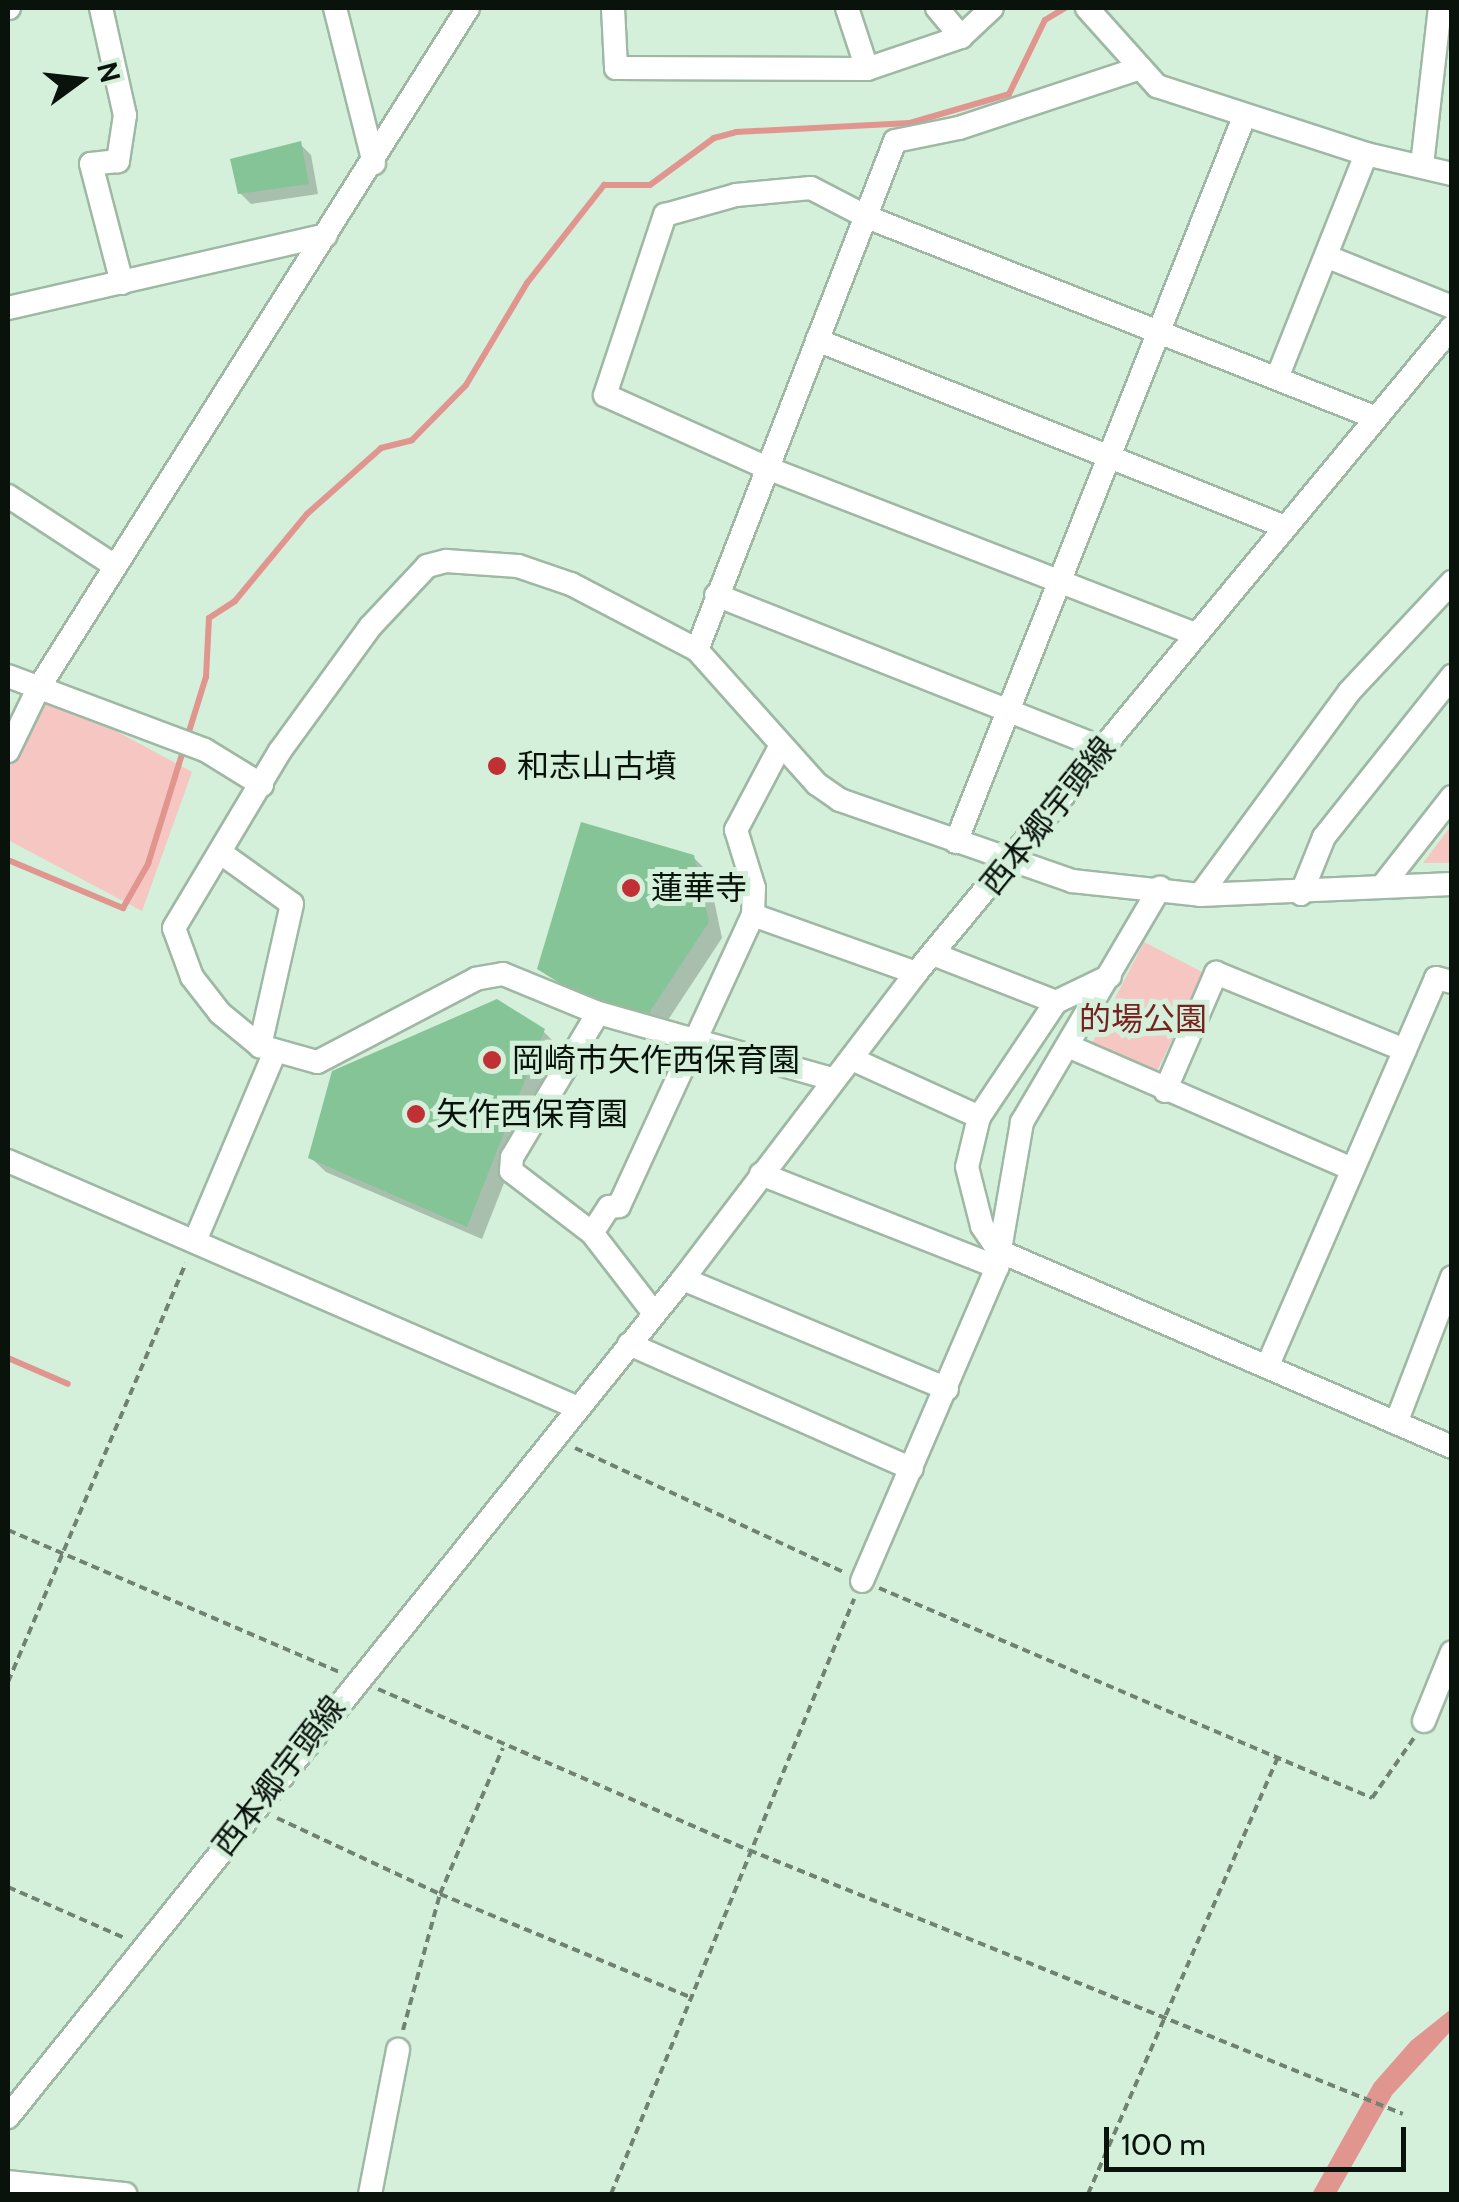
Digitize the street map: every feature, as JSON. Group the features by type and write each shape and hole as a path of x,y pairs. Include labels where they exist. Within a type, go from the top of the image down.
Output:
{"street":[{"path":"102,8 125,114 118,161 91,164 122,283"},
{"path":"335,8 374,163"},
{"path":"8,751 38,689 374,163 468,8"},
{"path":"613,8 616,68 868,69 961,37 992,8"},
{"path":"848,8 868,69"},
{"path":"938,8 961,37"},
{"path":"1087,8 1158,86 1366,154 1452,174"},
{"path":"1422,164 1440,8"},
{"path":"697,650 895,141 959,128 1140,68"},
{"path":"956,842 1012,710 1244,117"},
{"path":"1277,378 1366,154"},
{"path":"1195,634 765,467 604,395 665,215 736,195 812,188 868,217 1157,334 1374,416"},
{"path":"8,308 326,236"},
{"path":"1328,257 1452,307"},
{"name":"西本郷宇頭線","path":"628,1344 683,1279 832,1079 852,1059 916,974 1014,861 1195,634 1452,327"},
{"path":"816,340 1285,527"},
{"path":"8,496 115,566"},
{"path":"832,1079 598,1013 503,974 476,979 318,1062 268,1049 220,1014 178,950 174,928 262,785 370,626 427,566 518,566 571,584 697,650 781,744 840,800 1104,889 1160,888 1200,895 1301,894 1383,884 1452,884"},
{"path":"1200,895 1349,692 1452,582"},
{"path":"716,595 1103,748"},
{"path":"8,676 205,750 262,785"},
{"path":"1301,894 1324,837 1452,676"},
{"path":"592,1233 609,1207 618,1206 753,915 754,888 736,830 781,744"},
{"path":"1383,884 1452,798"},
{"path":"195,1241 268,1049 292,904 221,853"},
{"path":"862,1581 947,1389 998,1259 1022,1122 1160,888"},
{"path":"753,915 916,974"},
{"path":"933,954 1056,1002"},
{"path":"1165,1091 1216,972 1405,1050"},
{"path":"998,1259 982,1226 967,1167 979,1117 1056,1002 1110,976"},
{"path":"1267,1368 1436,978 1452,982"},
{"path":"598,1013 512,1157 511,1171 592,1233 653,1312"},
{"path":"1068,1046 1352,1169"},
{"path":"852,1059 979,1117"},
{"path":"8,1161 576,1407 628,1344 912,1469"},
{"path":"761,1174 998,1259 1452,1447"},
{"path":"1396,1423 1452,1277"},
{"path":"683,1279 947,1389"},
{"name":"西本郷宇頭線","path":"8,2117 576,1407"},
{"path":"1424,1721 1452,1652"},
{"path":"1424,1721 1452,1706"},
{"path":"370,2194 398,2050"},
{"path":"8,2182 124,2194"}],"path":[{"path":"8,1682 195,1241"},
{"path":"552,1437 862,1581 1279,1755 1372,1798 1424,1721"},
{"path":"8,1530 355,1679 502,1748 1162,2020 1403,2114"},
{"path":"612,2194 749,1850 862,1581"},
{"path":"398,2050 440,1894 502,1748"},
{"path":"1088,2194 1279,1755"},
{"path":"257,1808 440,1894 690,1997"},
{"path":"8,1887 143,1946"}],"green space":[{"path":"38,689 192,772 142,911 8,840 8,758"},
{"path":"1451,826 1451,863 1423,863"},
{"name":"的場公園","path":"1144,942 1204,973 1157,1071 1092,1043"}],"shaded area":[{"path":"1451,2009 1451,2031 1392,2095 1336,2194 1312,2194 1374,2083 1411,2041"}],"building":[{"path":"301,141 309,184 238,194 230,159"},
{"name":"蓮華寺","path":"581,822 694,855 709,922 649,1013 582,997 537,969"},
{"name":"矢作西保育園","path":"497,999 545,1029 467,1227 308,1158 332,1071"}],"waterway":[{"path":"8,860 123,908 148,864 206,677 209,618 235,601 307,514 381,448 412,440 466,385 527,283 604,185 650,185 714,138 736,132 910,123 1009,94 1045,20 1065,8"},
{"path":"8,1358 68,1384"}],"place":[{"name":"和志山古墳","path":"497,766"},
{"name":"蓮華寺","path":"631,888"},
{"name":"岡崎市矢作西保育園","path":"492,1060"},
{"name":"矢作西保育園","path":"416,1114"}]}
